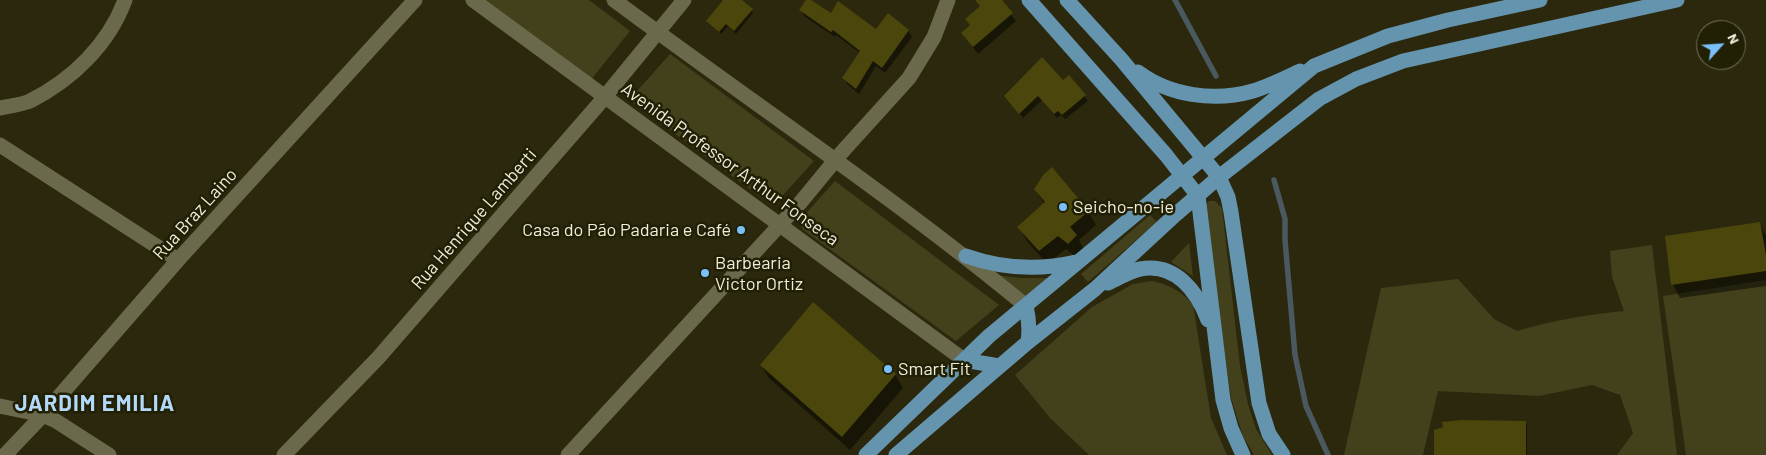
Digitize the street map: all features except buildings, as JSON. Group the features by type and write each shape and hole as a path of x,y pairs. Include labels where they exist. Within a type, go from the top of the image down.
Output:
{"main road":[{"path":"1029,0 1182,175 1198,196 1223,400 1230,428 1242,455"},
{"path":"1067,0 1121,59 1202,159 1219,177 1228,197 1231,212 1259,403 1270,434 1283,455"},
{"path":"1121,59 1149,81 1180,92 1213,97 1252,91 1388,36 1448,20 1540,0"},
{"path":"896,455 999,366 1095,289 1219,177 1319,99 1364,76 1403,60 1677,0"},
{"path":"866,455 989,336 1314,66"},
{"path":"966,256 992,264 1035,268 1053,267 1080,261"},
{"path":"1095,289 1138,269 1156,268 1173,273 1185,281 1202,306 1216,344"},
{"path":"1026,306 1030,320 1028,342"},
{"path":"964,360 999,366"}],"street":[{"path":"0,108 29,102 61,81 92,55 119,17 125,0"},
{"name":"Rua Braz Laino","path":"5,455 43,415 178,260 415,0"},
{"name":"Avenida Professor Arthur Fonseca","path":"473,0 780,223 964,360"},
{"path":"614,0 966,256 1026,306"},
{"name":"Rua Henrique Lamberti","path":"284,455 378,358 605,95 684,0"},
{"path":"568,455 800,203 909,78 934,37 948,0"},
{"path":"0,145 178,260"},
{"path":"0,406 43,415 56,420 109,455"}],"shaded area":[{"path":"482,0 589,0 630,31 590,81"},
{"path":"670,54 814,161 773,206 629,100"},
{"path":"835,181 999,305 956,341 802,229 800,220"},
{"path":"1209,201 1215,201 1222,208 1240,366 1248,404 1256,429 1272,455 1254,455 1243,436 1231,398 1204,206"},
{"path":"1150,215 1157,222 1088,282 1081,274"},
{"path":"1189,243 1193,276 1171,262"},
{"path":"1652,245 1677,455 1617,455 1633,433 1620,395 1592,385 1539,396 1438,391 1423,455 1344,455 1381,288 1458,279 1494,319 1517,331 1570,318 1624,311 1612,277 1610,251"},
{"path":"986,274 1021,278 1050,278 1026,300"},
{"path":"1766,280 1766,455 1686,455 1663,296"},
{"path":"1152,281 1175,289 1193,304 1211,418 1227,455 1089,455 1050,418 1015,375 1092,307 1133,284"}],"waterway":[{"path":"1175,0 1216,76"},
{"path":"1274,180 1285,219 1285,240 1295,355 1306,406 1328,455"}],"place":[{"name":"Seicho-no-ie","path":"1063,207"},
{"name":"Casa do Pão Padaria e Café","path":"741,230"},
{"name":"Barbearia Victor Ortiz","path":"705,273"},
{"name":"Smart Fit","path":"888,369"}],"district":[{"name":"JARDIM EMILIA","path":"95,404"}]}
